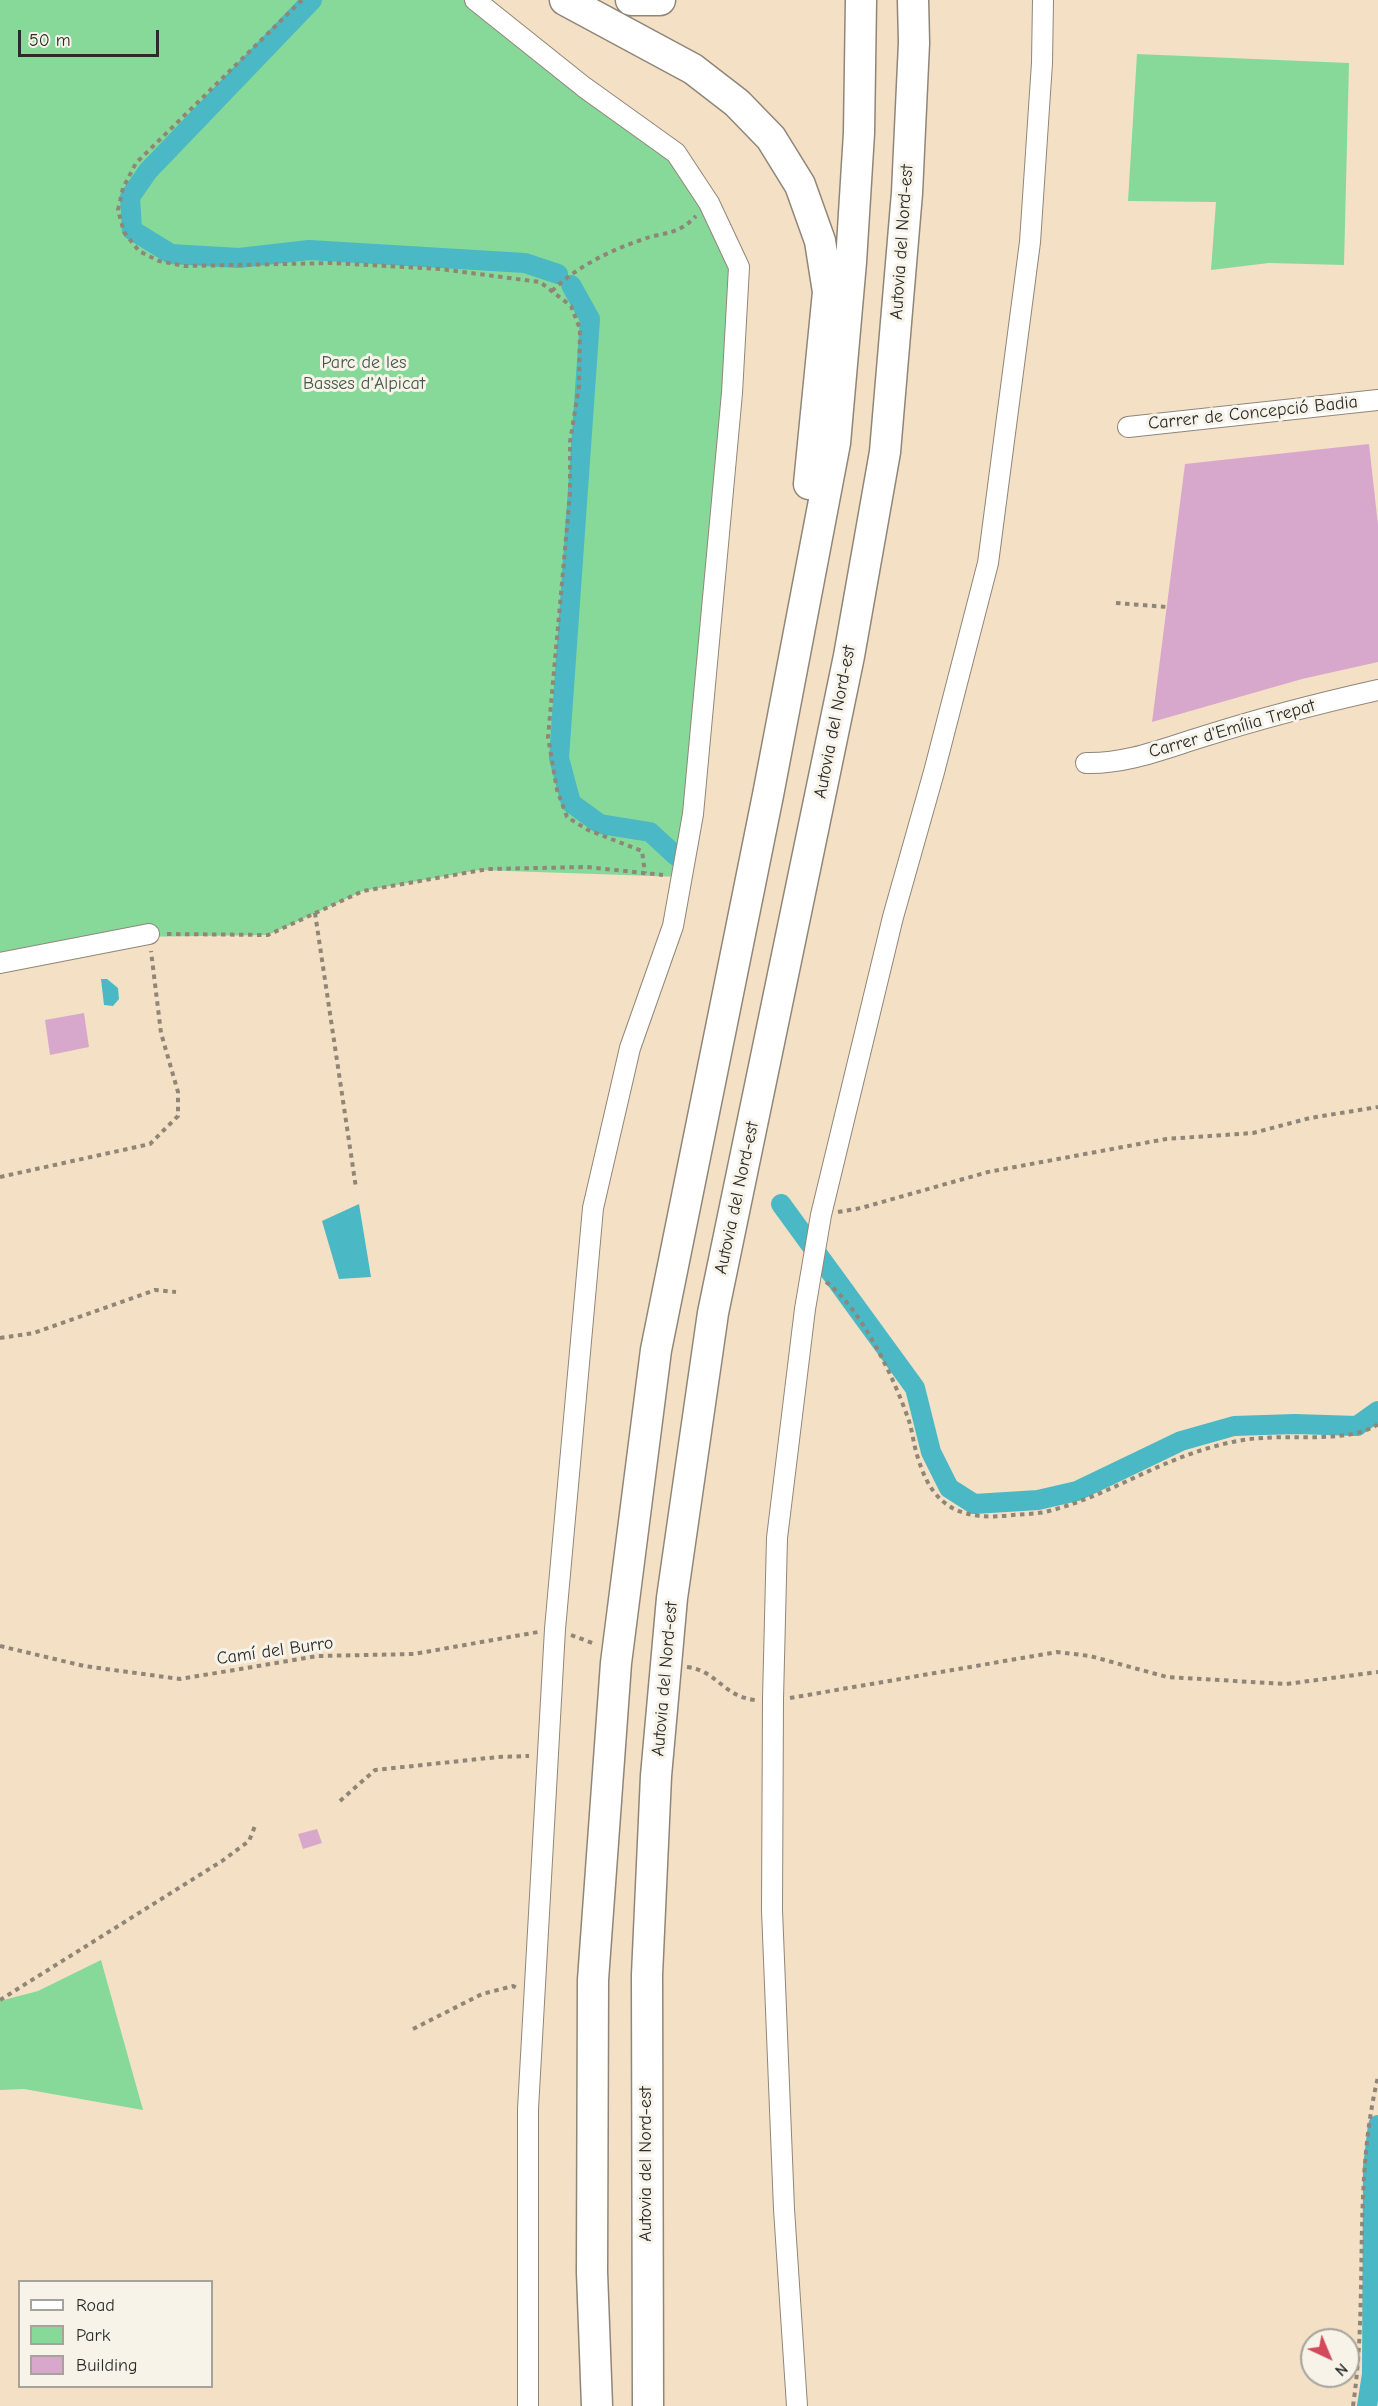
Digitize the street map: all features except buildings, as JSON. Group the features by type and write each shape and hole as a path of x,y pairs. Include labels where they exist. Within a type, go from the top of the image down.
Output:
{"highway":[{"path":"565,0 693,69 737,103 771,138 800,185 820,241 828,292 804,534 768,795"},
{"path":"631,0 660,0"},
{"path":"597,2406 592,2272 593,1980 616,1663 656,1350 768,795 835,443 851,262 858,133 861,0"},
{"name":"Autovia del Nord-est","path":"648,2406 647,1975 656,1776 672,1598 713,1312 849,656 885,452 907,193 913,0"}],"street":[{"path":"475,0 584,87 676,153 709,203 739,267 732,393 693,814 673,926 630,1047 593,1208 555,1629 534,1995 528,2109 528,2406"},
{"path":"797,2406 776,2059 772,1910 773,1699 777,1538 811,1268 822,1213 893,917 934,772 988,563 1030,242 1042,63 1043,0"},
{"name":"Carrer de Concepció Badia","path":"1128,427 1378,400"},
{"name":"Carrer d'Emília Trepat","path":"1086,763 1111,764 1132,759 1207,735 1378,690"},
{"path":"0,963 149,934"}],"path":[{"path":"302,0 136,163 123,188 118,210 124,232 139,250 159,261 185,266 333,263 440,268 540,282 571,306 580,329 579,386 570,442 570,494 548,737 557,790 567,817 588,830 642,850 645,873"},
{"path":"552,291 567,276 594,261 642,239 684,229 709,203"},
{"path":"1116,603 1167,607"},
{"path":"0,1177 150,1144 177,1116 178,1092 161,1034 149,934 268,935 363,891 488,869 587,867 682,877"},
{"path":"315,913 356,1188"},
{"path":"822,1213 861,1208 987,1172 1166,1139 1253,1133 1310,1118 1378,1107"},
{"path":"811,1268 846,1301 866,1331 902,1400 919,1462 936,1496 953,1510 975,1517 1047,1511 1096,1497 1180,1457 1215,1446 1259,1438 1348,1435 1368,1431 1378,1424"},
{"path":"0,1338 34,1333 155,1290 176,1292"},
{"path":"555,1629 598,1645"},
{"name":"Camí del Burro","path":"0,1646 84,1666 180,1679 318,1656 414,1654 555,1629"},
{"path":"686,1666 705,1669 734,1695 760,1701 798,1698 1057,1652 1090,1656 1167,1677 1286,1684 1378,1672"},
{"path":"340,1801 375,1770 498,1757 548,1756"},
{"path":"0,2000 222,1861 249,1841 255,1826"},
{"path":"413,2029 482,1994 513,1986 534,1995"},
{"path":"1353,2406 1360,2357 1365,2163 1369,2116 1378,2077"}],"green space":[{"name":"Parc de les Basses d'Alpicat","path":"0,0 475,0 676,153 739,267 682,877 479,870 363,891 268,935 133,937 0,960"},
{"path":"1137,54 1349,63 1344,265 1269,263 1211,270 1216,202 1128,201"},
{"path":"101,1960 143,2110 24,2089 0,2090 0,2001 38,1991"}],"water":[{"path":"101,979 107,979 118,988 119,999 113,1006 104,1005"},
{"path":"359,1204 371,1277 339,1279 322,1221"}],"waterway":[{"path":"312,0 148,171 130,197 132,230 171,254 239,258 309,250 525,263 558,274"},
{"path":"571,285 590,319 559,758 571,803 600,824 650,832 676,856"},
{"path":"781,1204 915,1388 931,1452 949,1488 974,1504 1038,1500 1077,1491 1181,1441 1234,1426 1295,1424 1357,1426 1378,1411"},
{"path":"1367,2406 1372,2374 1373,2167 1378,2125"}]}
